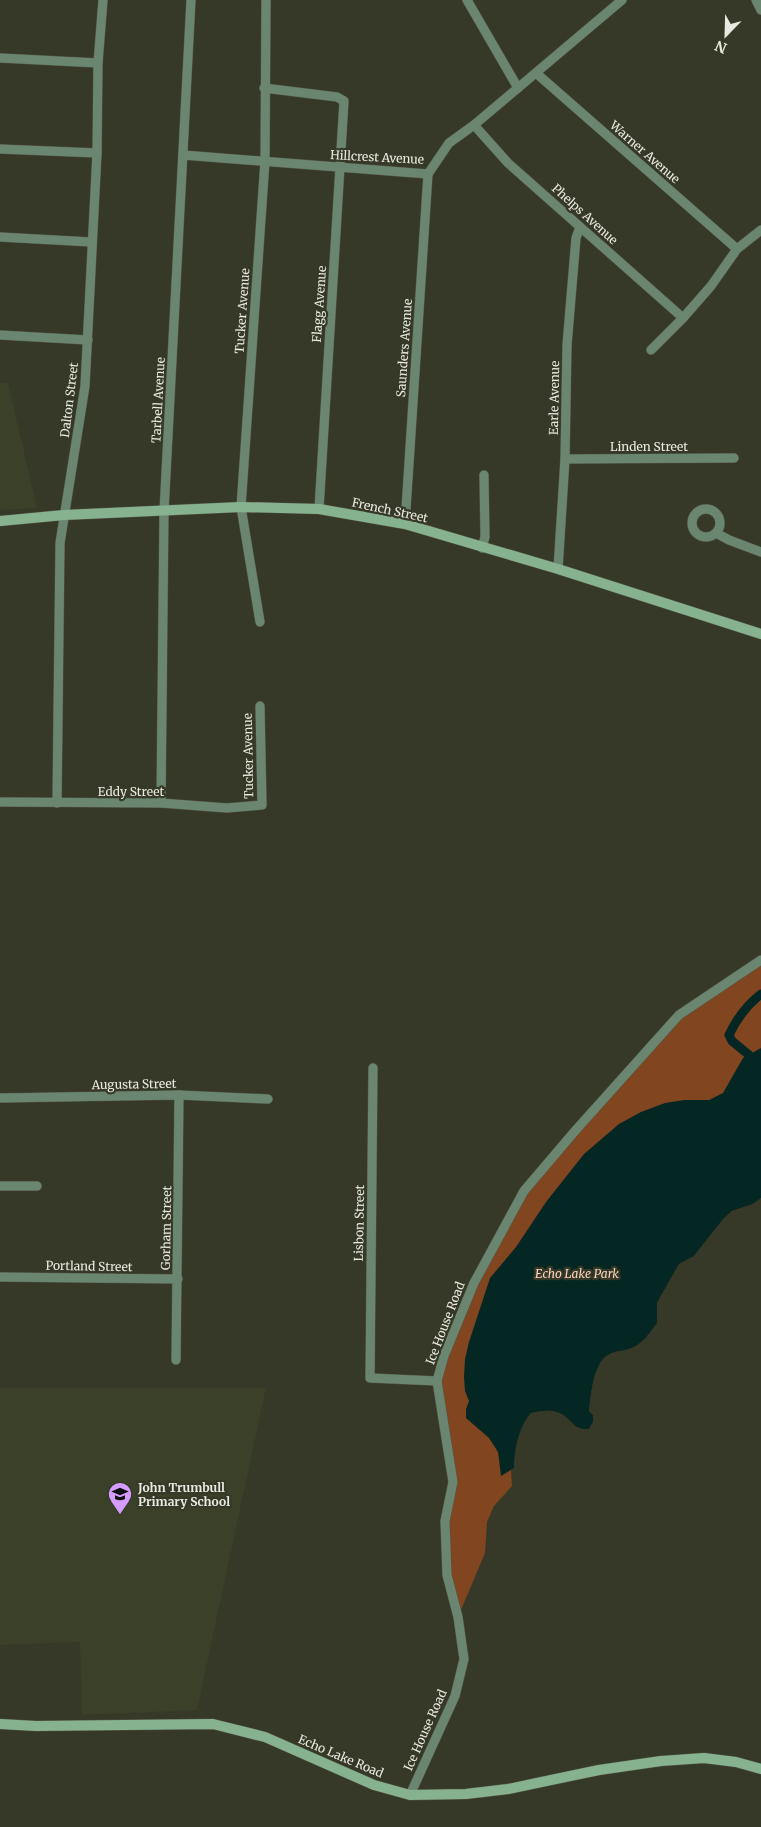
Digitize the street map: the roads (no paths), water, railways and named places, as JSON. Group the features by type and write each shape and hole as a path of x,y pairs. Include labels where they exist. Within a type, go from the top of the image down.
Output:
{"street":[{"name":"Dalton Street","path":"57,803 60,543 85,386 96,153 98,63 103,0"},
{"name":"Tarbell Avenue","path":"161,803 164,511 191,0"},
{"name":"Tucker Avenue","path":"260,622 241,507 265,160 266,0"},
{"path":"467,0 518,88"},
{"name":"Hillcrest Avenue","path":"183,155 428,174 449,143 536,74 622,0"},
{"path":"756,0 761,10"},
{"path":"0,58 98,63"},
{"name":"Warner Avenue","path":"536,74 738,249"},
{"name":"Flagg Avenue","path":"264,88 337,97 344,101 319,509"},
{"name":"Phelps Avenue","path":"474,125 508,162 682,318"},
{"path":"0,150 96,153"},
{"name":"Saunders Avenue","path":"405,524 428,174"},
{"name":"Earle Avenue","path":"558,570 565,458 567,344 576,238 580,227"},
{"path":"650,350 711,286 738,249 761,230"},
{"path":"0,237 91,242"},
{"path":"0,335 88,340"},
{"name":"Linden Street","path":"565,458 734,458"},
{"path":"482,548 485,538 484,475"},
{"name":"French Street","path":"0,521 64,515 241,507 319,509 405,524 761,634"},
{"path":"716,533 761,552"},
{"name":"Tucker Avenue","path":"260,706 262,805"},
{"name":"Eddy Street","path":"0,802 161,803 227,808 262,805"},
{"name":"Ice House Road","path":"410,1795 455,1696 464,1659 458,1617 447,1575 445,1521 453,1482 437,1381 444,1356 474,1283 524,1191 574,1131 679,1015 761,960"},
{"name":"Lisbon Street","path":"373,1068 370,1378 437,1381"},
{"name":"Augusta Street","path":"0,1098 180,1095 268,1099"},
{"name":"Gorham Street","path":"176,1360 180,1095"},
{"path":"0,1186 37,1186"},
{"name":"Portland Street","path":"0,1277 178,1280"},
{"name":"Echo Lake Road","path":"0,1724 36,1726 213,1724 265,1737 374,1786 410,1795 466,1794 508,1789 599,1770 661,1761 704,1758 736,1762 761,1768"}],"water":[{"name":"Echo Lake Park","path":"761,1048 761,1198 753,1204 732,1211 724,1218 694,1256 679,1264 657,1303 657,1323 645,1339 627,1350 614,1352 604,1358 596,1371 592,1388 589,1411 593,1415 593,1422 589,1429 575,1426 563,1415 556,1412 531,1413 523,1425 518,1439 514,1468 501,1476 498,1452 489,1438 466,1418 466,1409 469,1401 465,1391 465,1359 490,1278 516,1247 546,1202 584,1154 619,1124 641,1112 665,1103 684,1100 709,1100 723,1093 743,1058"}],"waterway":[{"path":"749,1055 732,1041 729,1035 743,1013 761,994"}],"place":[{"name":"John Trumbull Primary School","path":"120,1515"}]}
